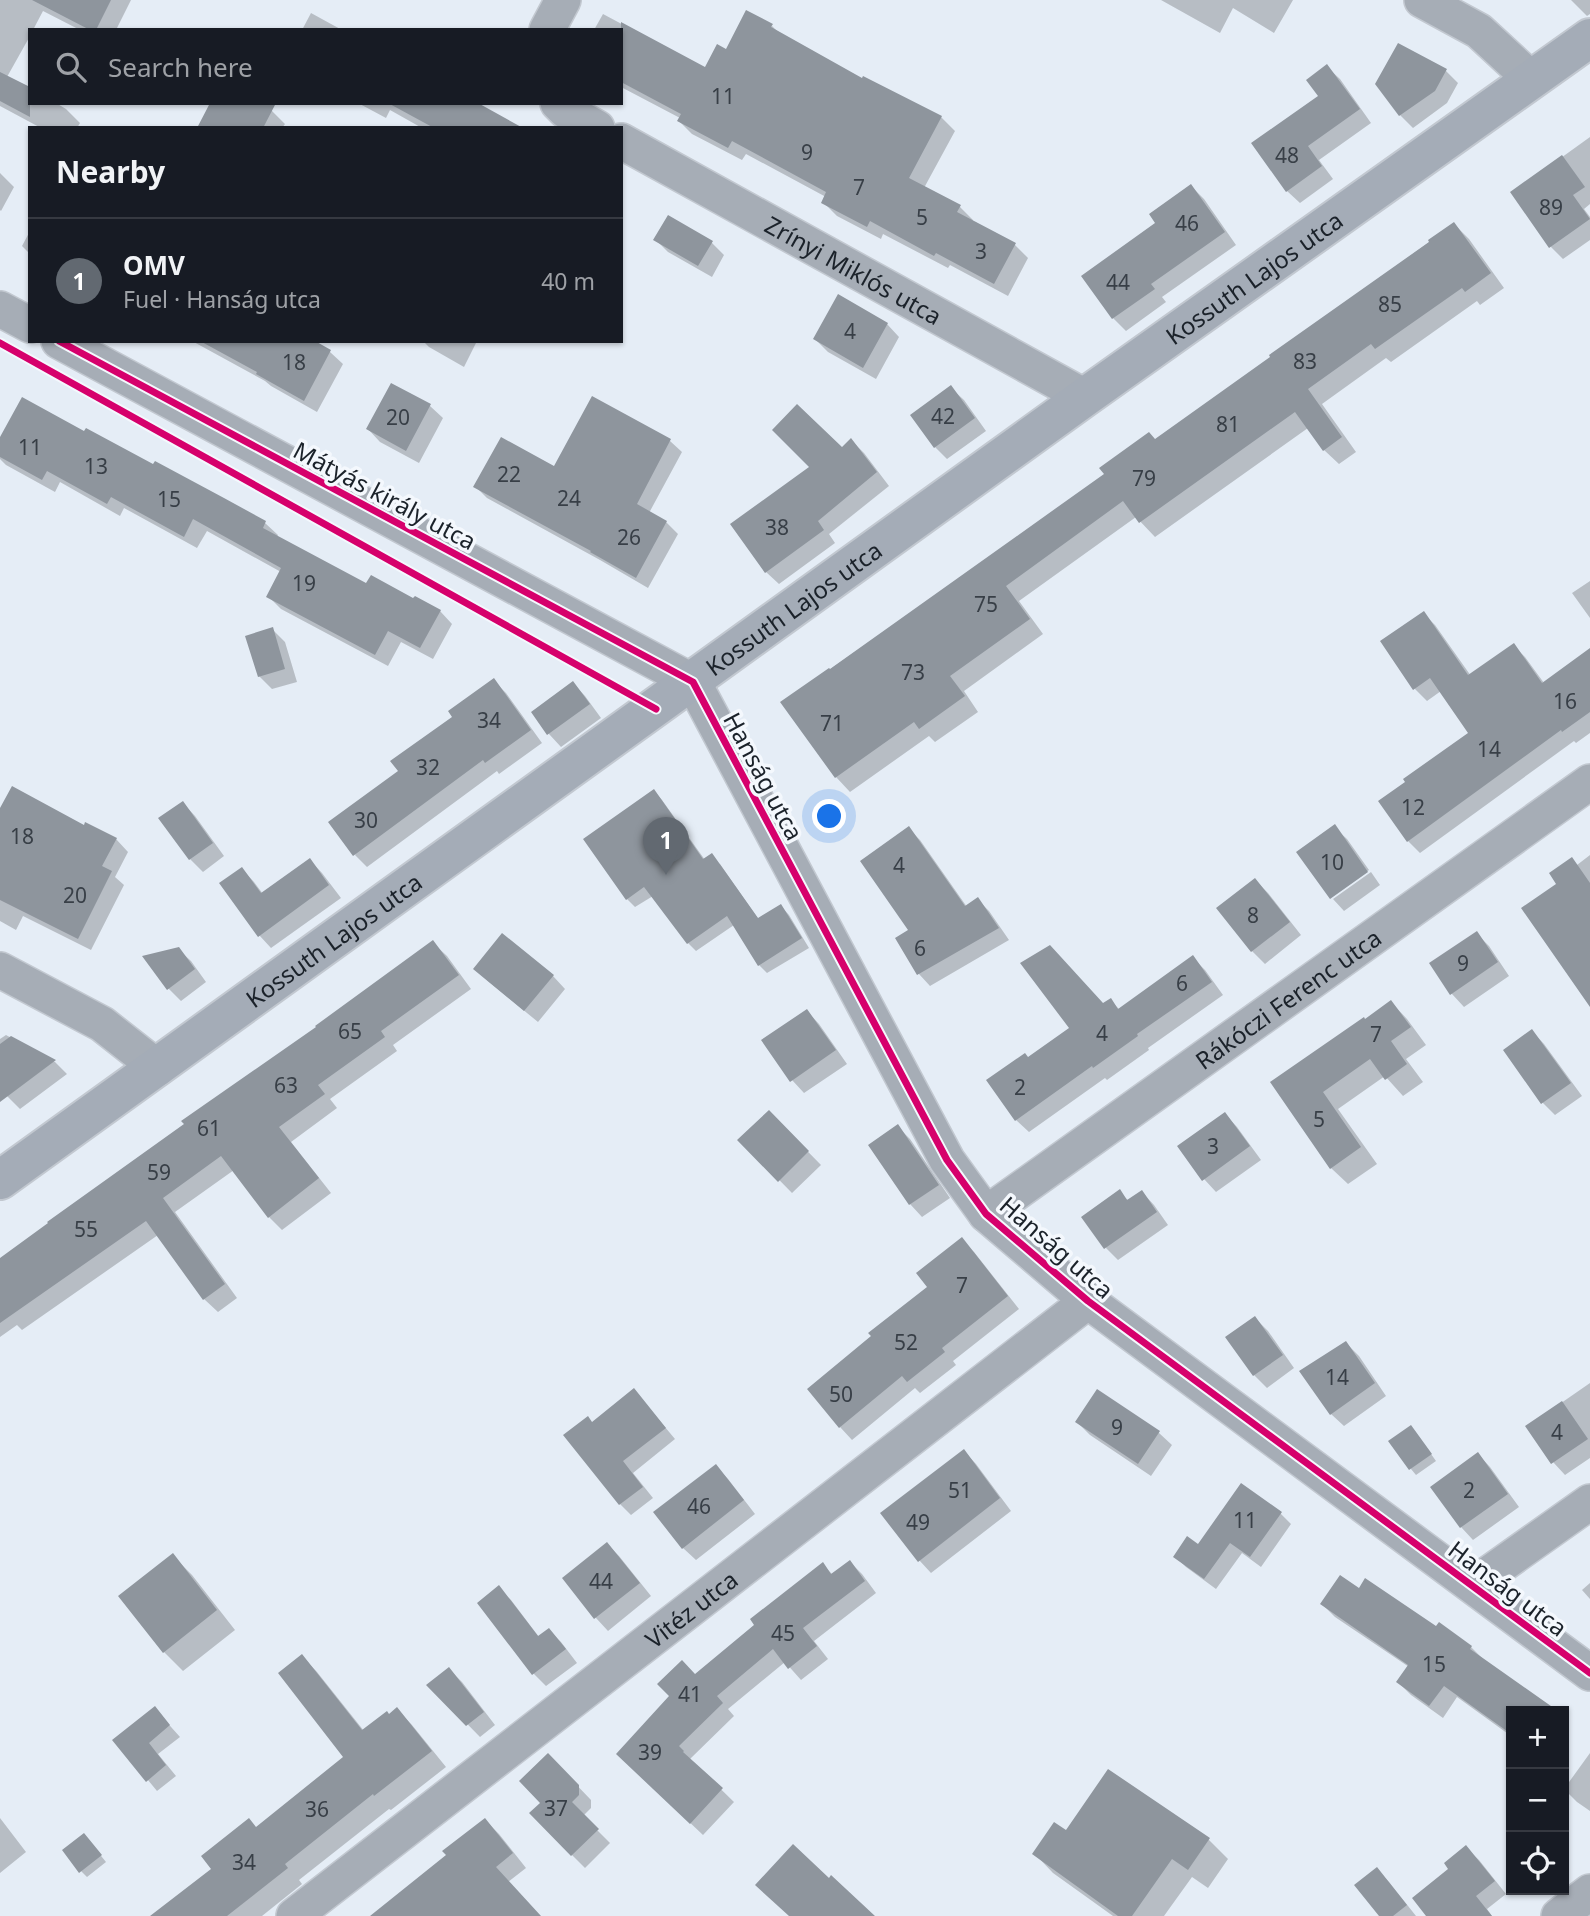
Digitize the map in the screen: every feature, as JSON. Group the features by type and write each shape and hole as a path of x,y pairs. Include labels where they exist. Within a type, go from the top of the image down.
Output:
{"main road":[{"name":"Kossuth Lajos utca","path":"0,1180 1086,397 1590,38"}],"street":[{"path":"548,28 563,0"},
{"path":"1422,0 1479,31 1532,80"},
{"path":"560,105 593,126"},
{"name":"Zrínyi Miklós utca","path":"623,142 1086,397"},
{"path":"0,309 28,324"},
{"name":"Mátyás király utca","path":"63,343 693,682"},
{"name":"Hanság utca","path":"693,682 947,1160 986,1214 1088,1301 1590,1673"},
{"name":"Rákóczi Ferenc utca","path":"986,1214 1590,782"},
{"path":"0,970 102,1024 158,1068"},
{"name":"Vitéz utca","path":"294,1916 1088,1301"},
{"path":"1473,1585 1590,1502"},
{"path":"1559,1916 1590,1892"}],"building":[{"path":"32,0 111,0 97,28 86,28"},
{"path":"746,10 862,78 863,76 942,116 909,178 961,205 957,212 1016,243 994,284 936,253 934,256 870,221 867,227 821,203 826,192 732,141 728,148 677,121 681,114 623,83 621,22 705,67 717,44 726,49"},
{"path":"1398,43 1447,69 1435,91 1399,116 1375,84"},
{"path":"1327,64 1360,109 1308,146 1322,166 1286,192 1251,143 1318,96 1306,80"},
{"path":"0,72 28,86 30,117 0,101"},
{"path":"209,105 275,105 264,126 198,126"},
{"path":"392,105 482,105 519,126 430,126"},
{"path":"1562,155 1585,187 1573,195 1590,219 1549,248 1510,192"},
{"path":"1191,184 1225,232 1151,284 1155,289 1112,319 1081,276 1155,223 1149,214"},
{"path":"668,215 713,241 698,266 653,240"},
{"path":"1454,222 1491,273 1465,292 1462,288 1375,349 1371,344 1308,389 1342,437 1323,451 1295,412 1139,523 1123,501 1006,586 1030,619 950,676 965,696 919,729 914,722 835,778 780,702 1104,474 1099,468 1149,432 1155,439"},
{"path":"838,294 888,323 863,368 813,339"},
{"path":"204,343 319,343 331,350 304,401 256,374 257,372"},
{"path":"391,383 431,404 406,451 366,429"},
{"path":"951,385 975,418 934,448 910,415"},
{"path":"592,396 671,439 637,504 667,521 636,578 473,487 501,437 554,466"},
{"path":"22,397 84,431 86,428 153,464 155,461 224,498 266,521 263,528 366,583 371,575 441,610 420,648 388,631 375,655 266,597 281,568 193,519 184,537 111,497 107,504 47,471 42,480 0,457 0,437"},
{"path":"797,404 842,447 851,438 877,472 818,521 824,530 765,573 730,524 809,467 772,430"},
{"path":"1424,611 1468,675 1514,643 1542,683 1590,648 1590,712 1562,732 1561,730 1407,842 1378,801 1405,782 1403,779 1468,733 1430,678 1413,690 1380,641"},
{"path":"273,627 285,669 258,677 245,636"},
{"path":"494,678 531,730 485,763 483,760 353,856 328,822 398,771 390,761 452,717 448,711"},
{"path":"573,681 590,704 547,735 531,712"},
{"path":"12,786 84,825 85,822 117,838 102,866 112,871 78,939 0,900 0,808"},
{"path":"654,789 703,859 712,853 758,918 781,904 802,938 758,966 727,916 687,944 644,887 626,900 583,839"},
{"path":"183,801 213,843 189,860 158,818"},
{"path":"1335,824 1368,872 1330,899 1296,852"},
{"path":"909,826 965,906 978,897 999,928 917,975 895,938 908,930 860,861"},
{"path":"1572,857 1590,883 1590,1007 1521,908 1556,884 1549,873"},
{"path":"310,858 329,885 258,937 219,883 242,867 261,893"},
{"path":"1255,878 1290,922 1251,952 1216,908"},
{"path":"1477,931 1498,962 1450,995 1429,963"},
{"path":"502,933 554,975 524,1011 473,969"},
{"path":"433,940 459,975 381,1031 385,1037 318,1085 325,1094 279,1127 319,1178 268,1218 221,1156 163,1198 225,1284 203,1300 146,1221 0,1323 0,1258 184,1124 181,1121 316,1027"},
{"path":"1050,945 1103,1003 1111,998 1118,1009 1193,955 1212,982 1015,1121 986,1080 1025,1053 1028,1057 1069,1028 1020,963"},
{"path":"179,947 195,969 167,990 142,956"},
{"path":"1391,1000 1411,1027 1391,1041 1407,1064 1385,1080 1370,1059 1323,1092 1361,1147 1330,1169 1270,1082"},
{"path":"807,1009 836,1050 790,1082 761,1040"},
{"path":"1532,1029 1571,1083 1541,1104 1503,1050"},
{"path":"11,1036 56,1060 0,1102 0,1044"},
{"path":"769,1110 809,1151 778,1182 737,1140"},
{"path":"1225,1112 1250,1146 1202,1181 1177,1146"},
{"path":"898,1124 939,1185 909,1205 868,1145"},
{"path":"1120,1189 1127,1200 1142,1190 1157,1212 1104,1249 1081,1217"},
{"path":"962,1237 1008,1296 942,1348 945,1352 907,1382 902,1376 839,1428 807,1389 871,1336 868,1333 927,1287 916,1273"},
{"path":"1255,1316 1283,1355 1253,1376 1225,1337"},
{"path":"1346,1341 1375,1383 1330,1415 1299,1371"},
{"path":"634,1388 666,1428 623,1461 643,1487 619,1505 563,1435 588,1416 592,1422"},
{"path":"1097,1389 1160,1431 1138,1464 1075,1422"},
{"path":"1562,1401 1588,1439 1551,1464 1525,1426"},
{"path":"1411,1425 1432,1454 1409,1470 1388,1441"},
{"path":"964,1449 1000,1498 918,1562 880,1513"},
{"path":"1478,1452 1508,1494 1460,1528 1430,1487"},
{"path":"716,1464 744,1500 682,1549 653,1512"},
{"path":"1241,1483 1282,1512 1250,1557 1230,1543 1204,1579 1173,1557 1187,1536 1198,1544"},
{"path":"607,1542 640,1583 594,1619 562,1578"},
{"path":"173,1553 217,1610 163,1653 118,1596"},
{"path":"850,1560 865,1581 803,1628 817,1646 788,1669 773,1649 717,1696 723,1703 679,1746 723,1788 690,1824 616,1754 669,1696 657,1684 682,1660 695,1674 754,1625 750,1619 823,1562 831,1574"},
{"path":"1340,1575 1359,1588 1365,1578 1436,1626 1439,1622 1472,1646 1470,1649 1551,1706 1506,1706 1506,1730 1444,1686 1429,1706 1396,1682 1408,1665 1320,1604"},
{"path":"499,1585 538,1636 549,1628 566,1649 532,1675 477,1603"},
{"path":"302,1654 362,1730 387,1711 389,1714 397,1707 432,1751 285,1864 288,1868 227,1916 150,1916 211,1869 201,1856 249,1818 256,1827 343,1757 278,1673"},
{"path":"449,1667 484,1712 466,1726 426,1685"},
{"path":"155,1706 170,1725 149,1743 166,1765 146,1782 112,1740"},
{"path":"548,1753 579,1785 579,1795 572,1802 599,1829 571,1856 529,1813 540,1803 519,1781"},
{"path":"1108,1769 1210,1838 1188,1870 1172,1859 1132,1916 1118,1916 1032,1854 1054,1822 1066,1830"},
{"path":"485,1818 513,1853 496,1867 541,1916 370,1916 446,1855 442,1851"},
{"path":"84,1833 102,1855 79,1873 62,1850"},
{"path":"793,1844 875,1916 789,1916 755,1885"},
{"path":"1466,1845 1495,1881 1476,1896 1492,1916 1426,1916 1412,1898 1448,1869 1444,1863"},
{"path":"1377,1867 1407,1905 1393,1916 1379,1916 1354,1885"}],"cycle path":[{"path":"0,343 656,709"},
{"path":"63,343 693,682 947,1160 986,1214 1088,1301 1590,1673"}],"place":[{"name":"OMV","path":"666,875"}]}
